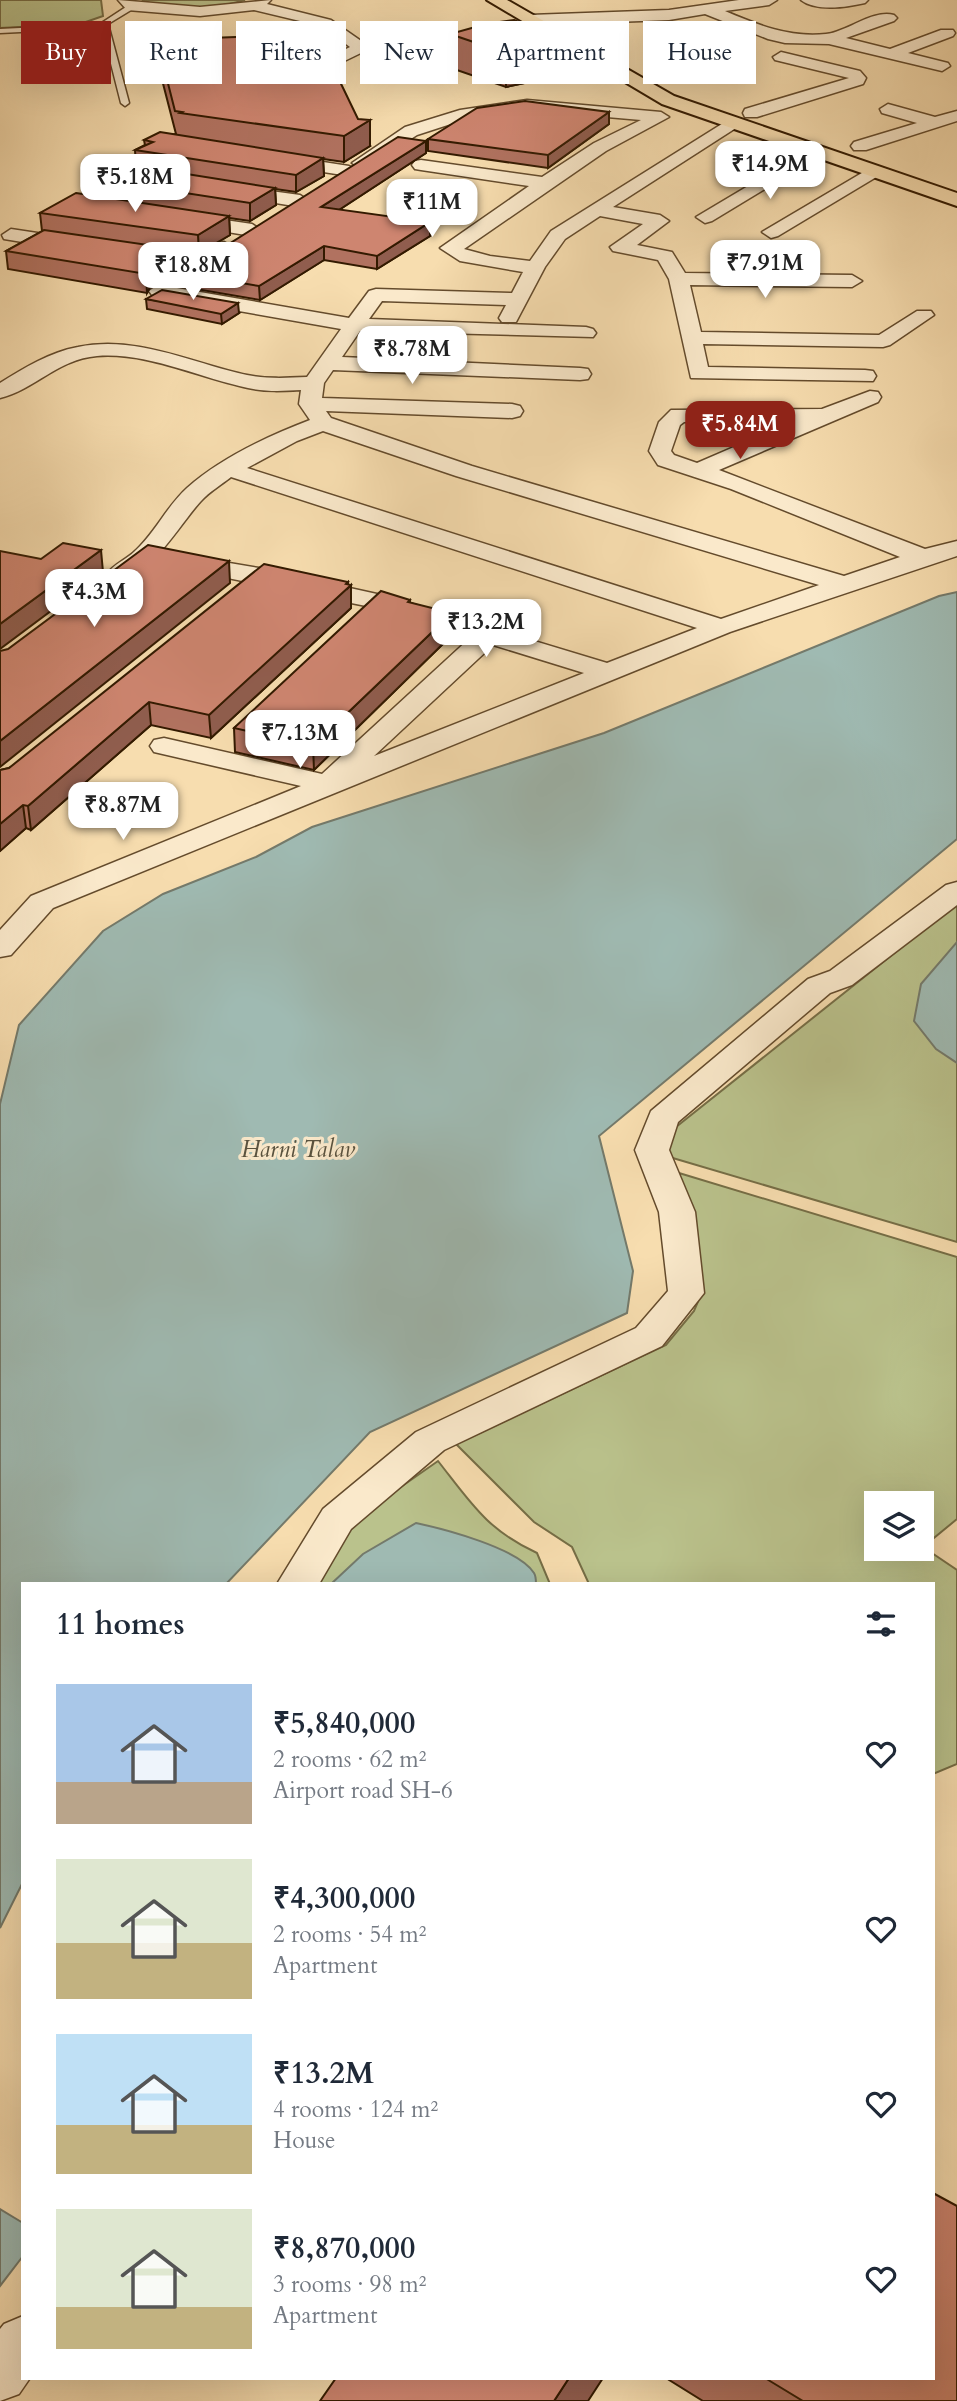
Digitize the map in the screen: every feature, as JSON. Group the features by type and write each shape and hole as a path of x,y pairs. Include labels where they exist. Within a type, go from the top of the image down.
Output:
{"main road":[{"path":"495,0 556,39 668,100 957,200"},
{"path":"533,0 570,21"},
{"path":"692,89 751,113 896,158"}],"street":[{"path":"809,0 826,4 860,0"},
{"path":"530,20 669,15 766,1 784,9"},
{"path":"129,3 176,12 234,9 258,3 319,21"},
{"path":"706,9 768,34 785,38 829,39 942,66"},
{"path":"829,39 890,18"},
{"path":"891,54 947,33"},
{"path":"346,37 358,46 357,51 346,56"},
{"path":"751,113 857,81 858,78 853,74 781,57"},
{"path":"586,333 354,325 159,290 411,131 460,115 527,104 659,117"},
{"path":"535,267 457,253 450,248 600,147 659,117 691,108"},
{"path":"888,108 935,123"},
{"path":"848,142 957,116"},
{"path":"503,330 535,267 558,235 733,122"},
{"path":"705,217 815,151"},
{"path":"258,157 349,170"},
{"path":"421,165 545,183"},
{"path":"771,232 872,172"},
{"path":"207,186 300,201"},
{"path":"596,209 660,221 620,247 665,256 679,279 699,373 867,387 827,416 696,471"},
{"path":"173,218 252,230"},
{"path":"444,229 470,233"},
{"path":"12,235 92,247"},
{"path":"173,258 200,262"},
{"path":"679,279 852,281"},
{"path":"100,589 144,556 194,494 228,470 289,436 315,403 327,363 376,295 519,299"},
{"path":"693,338 835,344 883,341 924,315"},
{"path":"4,387 55,361 79,353 123,350 271,385 464,471 844,584"},
{"path":"327,363 580,374"},
{"path":"482,410 492,370"},
{"path":"315,403 512,411"},
{"path":"827,416 679,415 670,422 660,452 666,460 739,484 923,557"},
{"path":"228,470 721,627"},
{"path":"0,948 42,902 292,801 328,783 721,627 923,557 957,548"},
{"path":"144,556 259,575 368,610 488,635 609,672"},
{"path":"238,592 259,575"},
{"path":"328,783 488,635"},
{"path":"164,746 219,749 328,783"},
{"path":"299,1582 337,1519 430,1441 649,1337 686,1293 677,1212 652,1150 663,1118 819,986 841,978 957,891"},
{"path":"0,2375 21,2345"}],"lane":[{"path":"106,21 129,3"},
{"path":"0,31 21,30"},
{"path":"111,52 125,103"}],"green space":[{"path":"0,0 101,0 103,16 89,21 21,21 21,27 0,28"},
{"path":"142,0 245,0 193,8 152,4"},
{"path":"957,903 957,1242 666,1156 671,1131"},
{"path":"679,1173 957,1257 957,1519 934,1538 934,1491 864,1491 864,1561 934,1561 934,1554 957,1570 957,1764 935,1773 935,1582 588,1582 572,1547 534,1522 456,1444 666,1345 694,1311 703,1290"},
{"path":"438,1461 492,1525 537,1553 549,1582 312,1582 345,1526"}],"water":[{"name":"Harni Talav","path":"957,592 957,839 599,1136 633,1271 627,1313 370,1432 228,1582 21,1582 21,1886 0,1928 0,1104 19,1025 103,931 163,894 256,857 312,827 604,733 939,596"},
{"path":"957,942 957,1063 936,1049 914,1021 921,984"},
{"path":"416,1523 480,1541 513,1555 534,1573 536,1582 333,1582 363,1554"},
{"path":"0,2209 21,2222 21,2259 0,2286"}],"building":[{"path":"472,28 472,41 458,37 458,32"},
{"path":"236,37 236,84 341,84 358,119 370,120 344,136 175,111 168,84 222,84 222,38"},
{"path":"525,101 609,112 548,155 428,139 477,108"},
{"path":"160,132 323,158 296,175 135,150 153,142 144,140"},
{"path":"398,137 426,141 321,207 430,222 377,256 324,246 259,286 183,273"},
{"path":"130,165 275,188 250,203 101,180"},
{"path":"76,193 229,216 198,235 40,213"},
{"path":"44,230 176,249 149,266 146,274 6,251"},
{"path":"162,290 238,303 221,314 146,299"},
{"path":"63,543 101,550 0,624 0,551 41,559"},
{"path":"148,545 229,561 0,741 0,651 8,649"},
{"path":"264,564 348,582 346,584 351,585 209,715 149,702 28,806 23,805 0,824 0,770 9,768"},
{"path":"381,591 410,600 408,602 452,613 313,746 234,728"},
{"path":"935,2194 957,2206 957,2401 803,2401 768,2380 935,2380"},
{"path":"335,2380 568,2380 554,2401 320,2401"}]}
